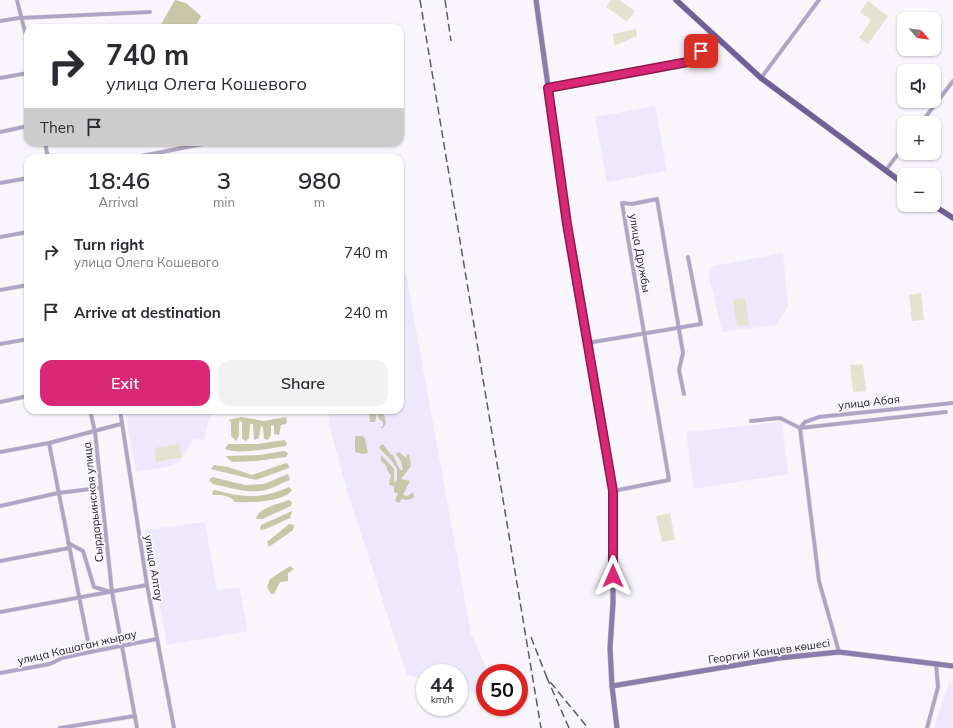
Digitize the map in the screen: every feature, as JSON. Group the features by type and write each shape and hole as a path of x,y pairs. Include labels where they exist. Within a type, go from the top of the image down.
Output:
{"main road":[{"path":"536,0 567,224 613,491 610,648 612,686 617,728"},
{"path":"676,0 761,78 897,179"},
{"path":"941,210 953,218"},
{"name":"Георгий Канцев көшесі","path":"612,686 759,661 839,652 953,666"}],"street":[{"path":"17,0 24,27"},
{"path":"761,78 819,0"},
{"path":"0,21 22,18 150,12"},
{"path":"548,88 693,61 715,35"},
{"path":"0,78 24,74"},
{"path":"927,116 953,81"},
{"path":"0,132 24,127"},
{"path":"152,154 192,146"},
{"path":"886,170 897,155"},
{"path":"0,184 24,179"},
{"name":"улица Дружбы","path":"613,491 669,480 622,203 632,204 657,199 683,353 679,370 684,394"},
{"path":"0,237 24,233"},
{"path":"587,343 701,324 688,257"},
{"path":"0,290 24,286"},
{"path":"0,344 24,340"},
{"path":"0,402 24,397"},
{"name":"улица Абая","path":"800,428 805,422 818,417 953,403"},
{"name":"улица Абая","path":"800,428 946,412"},
{"name":"Сырдарьинская улица","path":"91,414 95,432 99,488 112,592"},
{"name":"улица Алтау","path":"121,414 147,585 174,728"},
{"path":"751,421 780,418 800,428 819,581 839,652"},
{"path":"0,452 49,443 122,424"},
{"path":"49,443 78,598 90,652"},
{"path":"0,506 58,493 99,488"},
{"path":"68,543 83,551 94,587 112,592"},
{"path":"0,561 69,548"},
{"path":"0,612 147,585"},
{"path":"112,592 138,728"},
{"name":"улица Кашаган жырау","path":"0,673 50,664 62,658 157,639"},
{"path":"928,728 938,687 936,663"},
{"path":"60,728 135,716"}],"shaded area":[{"path":"175,0 186,3 201,16 197,24 161,24"},
{"path":"611,0 619,0 635,11 627,22 606,7"},
{"path":"868,1 888,16 868,44 859,38 871,20 860,12"},
{"path":"636,29 637,37 614,45 613,34"},
{"path":"655,106 667,171 607,182 595,117"},
{"path":"783,253 788,307 776,325 722,332 709,275 713,266"},
{"path":"404,274 406,274 471,634 485,664 476,664 476,693 468,691 468,664 416,664 416,678 407,675 347,491 329,424 328,414 404,414"},
{"path":"921,293 924,320 912,321 909,295"},
{"path":"745,298 749,325 737,326 733,300"},
{"path":"863,364 866,391 853,392 850,365"},
{"path":"126,414 211,414 204,440 194,439 179,462 166,467 136,472"},
{"path":"369,414 377,414 375,422 370,422"},
{"path":"378,414 384,414 386,423 383,428 380,428 383,426 383,422 379,419"},
{"path":"241,417 264,421 286,417 287,420 286,424 281,425 279,435 274,434 274,426 271,425 271,435 268,440 264,439 263,428 261,425 259,438 254,440 253,424 250,424 249,438 246,441 242,439 242,422 239,421 239,436 236,441 231,436 231,422 228,420"},
{"path":"782,422 788,474 694,489 686,432"},
{"path":"355,436 362,436 365,438 368,453 363,454 355,452"},
{"path":"285,440 287,444 286,446 246,451 231,451 225,449 228,444 257,444"},
{"path":"179,444 182,457 156,462 154,448"},
{"path":"383,444 391,455 393,455 400,470 403,470 401,461 396,454 399,452 406,458 407,454 409,455 411,466 401,479 410,481 403,495 408,496 413,492 414,497 411,499 402,499 399,503 395,501 398,493 394,492 394,486 389,485 391,475 381,460 381,455 394,469 394,483 397,480 397,469 391,460 380,449 379,447"},
{"path":"284,451 288,453 286,457 256,461 232,462 226,457 259,455"},
{"path":"286,463 288,464 289,468 256,480 211,469 214,465 228,467 252,475"},
{"path":"288,474 290,480 262,491 241,490 213,484 209,480 212,477 245,485 264,484"},
{"path":"289,487 292,490 282,497 257,502 235,502 222,495 213,495 212,492 215,490 235,495 252,496 270,494"},
{"path":"289,500 292,502 291,506 262,519 256,519 265,509"},
{"path":"292,511 290,518 266,529 260,530 261,525"},
{"path":"670,513 675,540 662,542 656,516"},
{"path":"205,522 217,590 239,587 248,631 167,645 145,530"},
{"path":"289,524 294,525 293,530 269,547 267,542"},
{"path":"290,566 294,569 288,573 288,581 280,582 274,594 271,594 267,587 270,579"},
{"path":"949,683 953,684 953,728 934,728"}],"railway":[{"path":"420,0 541,728"},
{"path":"445,0 451,41"},
{"path":"531,637 547,678"},
{"path":"569,728 547,678 588,728"}],"route":[{"path":"613,576 613,491 600,423 567,224 548,88 693,61 701,51"}]}
